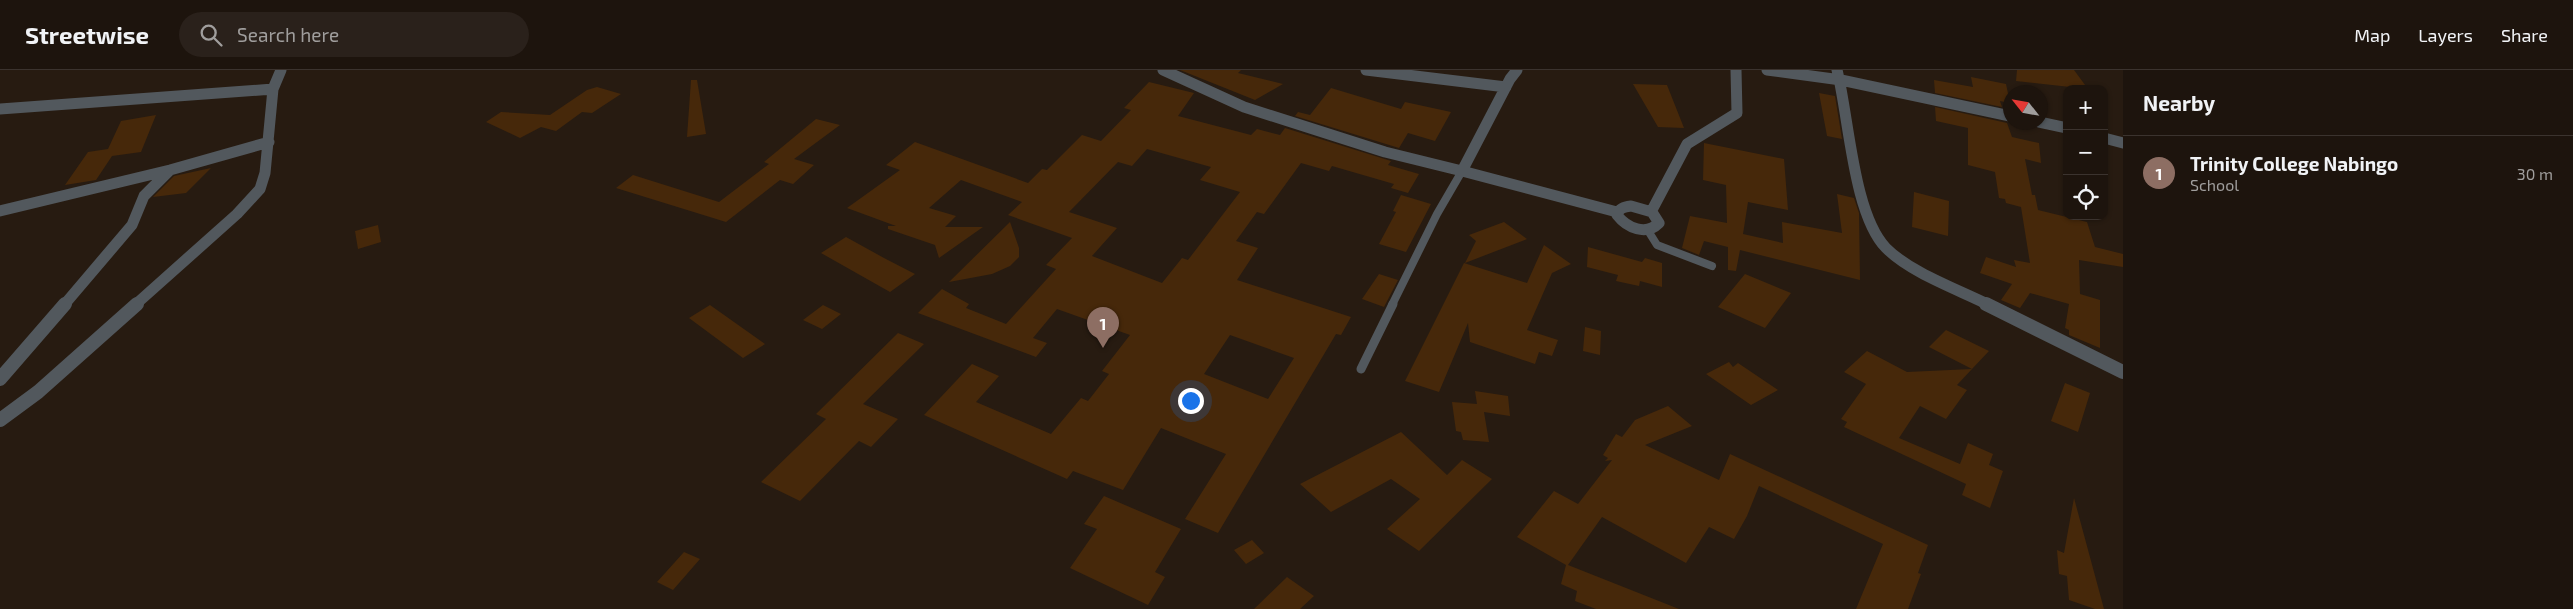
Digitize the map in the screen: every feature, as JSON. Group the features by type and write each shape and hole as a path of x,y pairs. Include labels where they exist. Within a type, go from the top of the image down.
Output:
{"street":[{"path":"0,420 38,392 237,214 260,189 265,173 269,142 272,89 281,70"},
{"path":"1163,70 1244,107 1385,152 1617,212"},
{"path":"1366,70 1506,87"},
{"path":"1462,171 1506,87 1517,70"},
{"path":"1651,212 1687,144 1737,113 1736,70"},
{"path":"1767,70 1839,75 2003,114"},
{"path":"1839,75 1861,186 1869,215 1883,244 1903,262 2123,372"},
{"path":"0,109 272,89"},
{"path":"2048,124 2063,127"},
{"path":"2108,139 2123,143"},
{"path":"0,211 170,170 269,142"},
{"path":"0,379 132,225 144,196 170,170"},
{"path":"1631,206 1656,215 1659,223 1657,227 1647,229 1628,225 1619,219 1617,212 1620,209 1631,206"}],"lane":[{"path":"1361,369 1437,214 1462,171"},
{"path":"1647,229 1658,245 1712,266"}],"building":[{"path":"1180,70 1241,70 1238,73 1283,84 1255,100"},
{"path":"2017,70 2074,70 2085,85 2063,86 2016,81"},
{"path":"1971,77 2006,84 2003,85 2003,102 2000,101 2002,107 1935,93 1934,80 1973,87"},
{"path":"691,80 697,80 706,134 687,137"},
{"path":"1149,82 1194,93 1178,116 1251,135 1257,129 1280,135 1285,128 1391,161 1388,165 1419,174 1408,193 1391,188 1394,184 1332,166 1329,171 1301,163 1264,214 1257,212 1236,241 1258,248 1237,280 1351,317 1341,335 1336,334 1218,533 1185,519 1226,454 1161,428 1123,490 1073,471 1067,479 924,415 972,364 999,376 976,402 1051,434 1081,398 1088,401 1109,374 1102,371 1130,335 1057,309 1033,338 1047,343 1036,357 918,313 942,289 969,304 966,308 1006,324 1056,269 1046,265 1072,238 1008,215 1022,202 961,180 929,208 956,216 945,227 983,227 939,258 935,245 888,229 888,226 896,226 847,208 900,170 886,165 915,142 1028,183 1042,169 1047,170 1082,135 1101,141 1131,110 1124,108","holes":["1147,149 1211,167 1200,180 1240,192 1188,260 1182,258 1162,283 1092,256 1117,228 1069,212 1118,162 1132,166","1230,335 1294,358 1268,399 1204,374"]},
{"path":"1633,84 1667,85 1684,128 1658,127"},
{"path":"597,87 621,94 592,113 582,112 556,131 541,127 520,138 486,122 501,112 550,115 587,90"},
{"path":"1331,88 1401,109 1405,102 1451,112 1435,141 1408,133 1399,148 1295,116 1298,112 1310,115"},
{"path":"1819,93 1835,96 1842,139 1827,136"},
{"path":"1935,107 2003,122 2003,130 2010,130 2012,137 2039,143 2041,163 2025,159 2032,195 2035,195 2038,210 2063,216 2063,220 2087,222 2095,247 2123,254 2123,267 2079,260 2080,294 2100,300 2100,348 2069,335 2069,330 2065,328 2069,304 2030,293 2020,308 2001,300 2012,284 1980,273 1986,257 2016,267 2014,260 2030,263 2021,207 2006,203 2005,199 1999,198 1995,172 1968,165 1968,128 1936,121"},
{"path":"156,115 141,152 112,156 96,180 65,185 88,152 108,149 121,121"},
{"path":"816,119 840,125 794,159 814,165 793,184 780,180 726,222 616,188 633,175 719,202 769,164 764,162"},
{"path":"1704,143 1784,159 1788,210 1748,202 1743,234 1783,243 1782,222 1842,233 1837,194 1854,198 1859,213 1860,280 1740,250 1736,271 1728,270 1728,247 1704,241 1699,255 1682,248 1690,216 1727,223 1726,185 1703,180"},
{"path":"211,168 186,193 153,197 174,176"},
{"path":"1914,192 1949,201 1948,236 1912,227"},
{"path":"1401,195 1431,204 1406,252 1379,244 1396,212 1393,211"},
{"path":"1010,222 1019,248 1019,257 1010,266 992,274 949,282"},
{"path":"1504,222 1527,239 1465,263 1476,241 1469,235"},
{"path":"378,225 381,242 358,249 355,231"},
{"path":"846,237 915,274 890,292 821,253"},
{"path":"1544,245 1571,264 1552,273 1527,330 1558,340 1552,356 1539,352 1535,364 1470,342 1468,323 1439,392 1405,381 1464,263 1527,283"},
{"path":"1588,247 1642,262 1645,258 1662,263 1662,287 1640,281 1639,286 1616,281 1618,275 1587,267"},
{"path":"1379,274 1398,280 1384,307 1362,299"},
{"path":"1745,274 1791,293 1765,328 1718,307"},
{"path":"710,305 765,344 743,358 689,318"},
{"path":"823,305 841,314 822,329 803,320"},
{"path":"1585,327 1601,331 1600,355 1583,351"},
{"path":"1946,330 1989,351 1972,369 1929,347"},
{"path":"898,333 924,344 863,404 898,419 871,447 859,441 800,501 761,482 826,419 816,414"},
{"path":"1867,351 1907,372 1972,369 1957,385 1967,390 1946,419 1920,406 1899,438 1960,464 1968,443 1993,454 1989,465 2003,471 1990,508 1962,495 1966,484 1844,427 1847,422 1841,419 1866,384 1844,372"},
{"path":"1729,362 1733,367 1738,363 1778,390 1751,405 1706,374"},
{"path":"2065,383 2090,393 2078,432 2051,421"},
{"path":"1475,391 1508,396 1510,416 1484,412 1489,442 1463,440 1461,432 1456,431 1452,402 1477,404"},
{"path":"1668,406 1692,426 1645,445 1719,480 1730,454 1928,545 1918,573 1921,574 1908,609 1856,609 1883,544 1759,486 1747,516 1734,539 1709,527 1686,563 1602,517 1568,565 1679,609 1596,609 1575,601 1577,591 1561,584 1566,565 1517,537 1554,491 1578,504 1612,460 1605,461 1608,458 1603,455 1616,434 1622,437 1635,420"},
{"path":"1401,432 1447,475 1462,460 1492,479 1419,551 1387,529 1420,499 1391,479 1331,512 1300,484"},
{"path":"1104,496 1181,529 1155,572 1165,577 1148,605 1070,568 1097,529 1084,524"},
{"path":"2074,498 2104,609 2095,609 2069,600 2067,576 2059,574 2057,550 2064,553"},
{"path":"1252,540 1264,553 1246,564 1234,550"},
{"path":"684,552 700,559 673,590 657,582"},
{"path":"1287,577 1314,596 1300,609 1254,609"}],"place":[{"name":"Trinity College Nabingo","path":"1103,348"}]}
